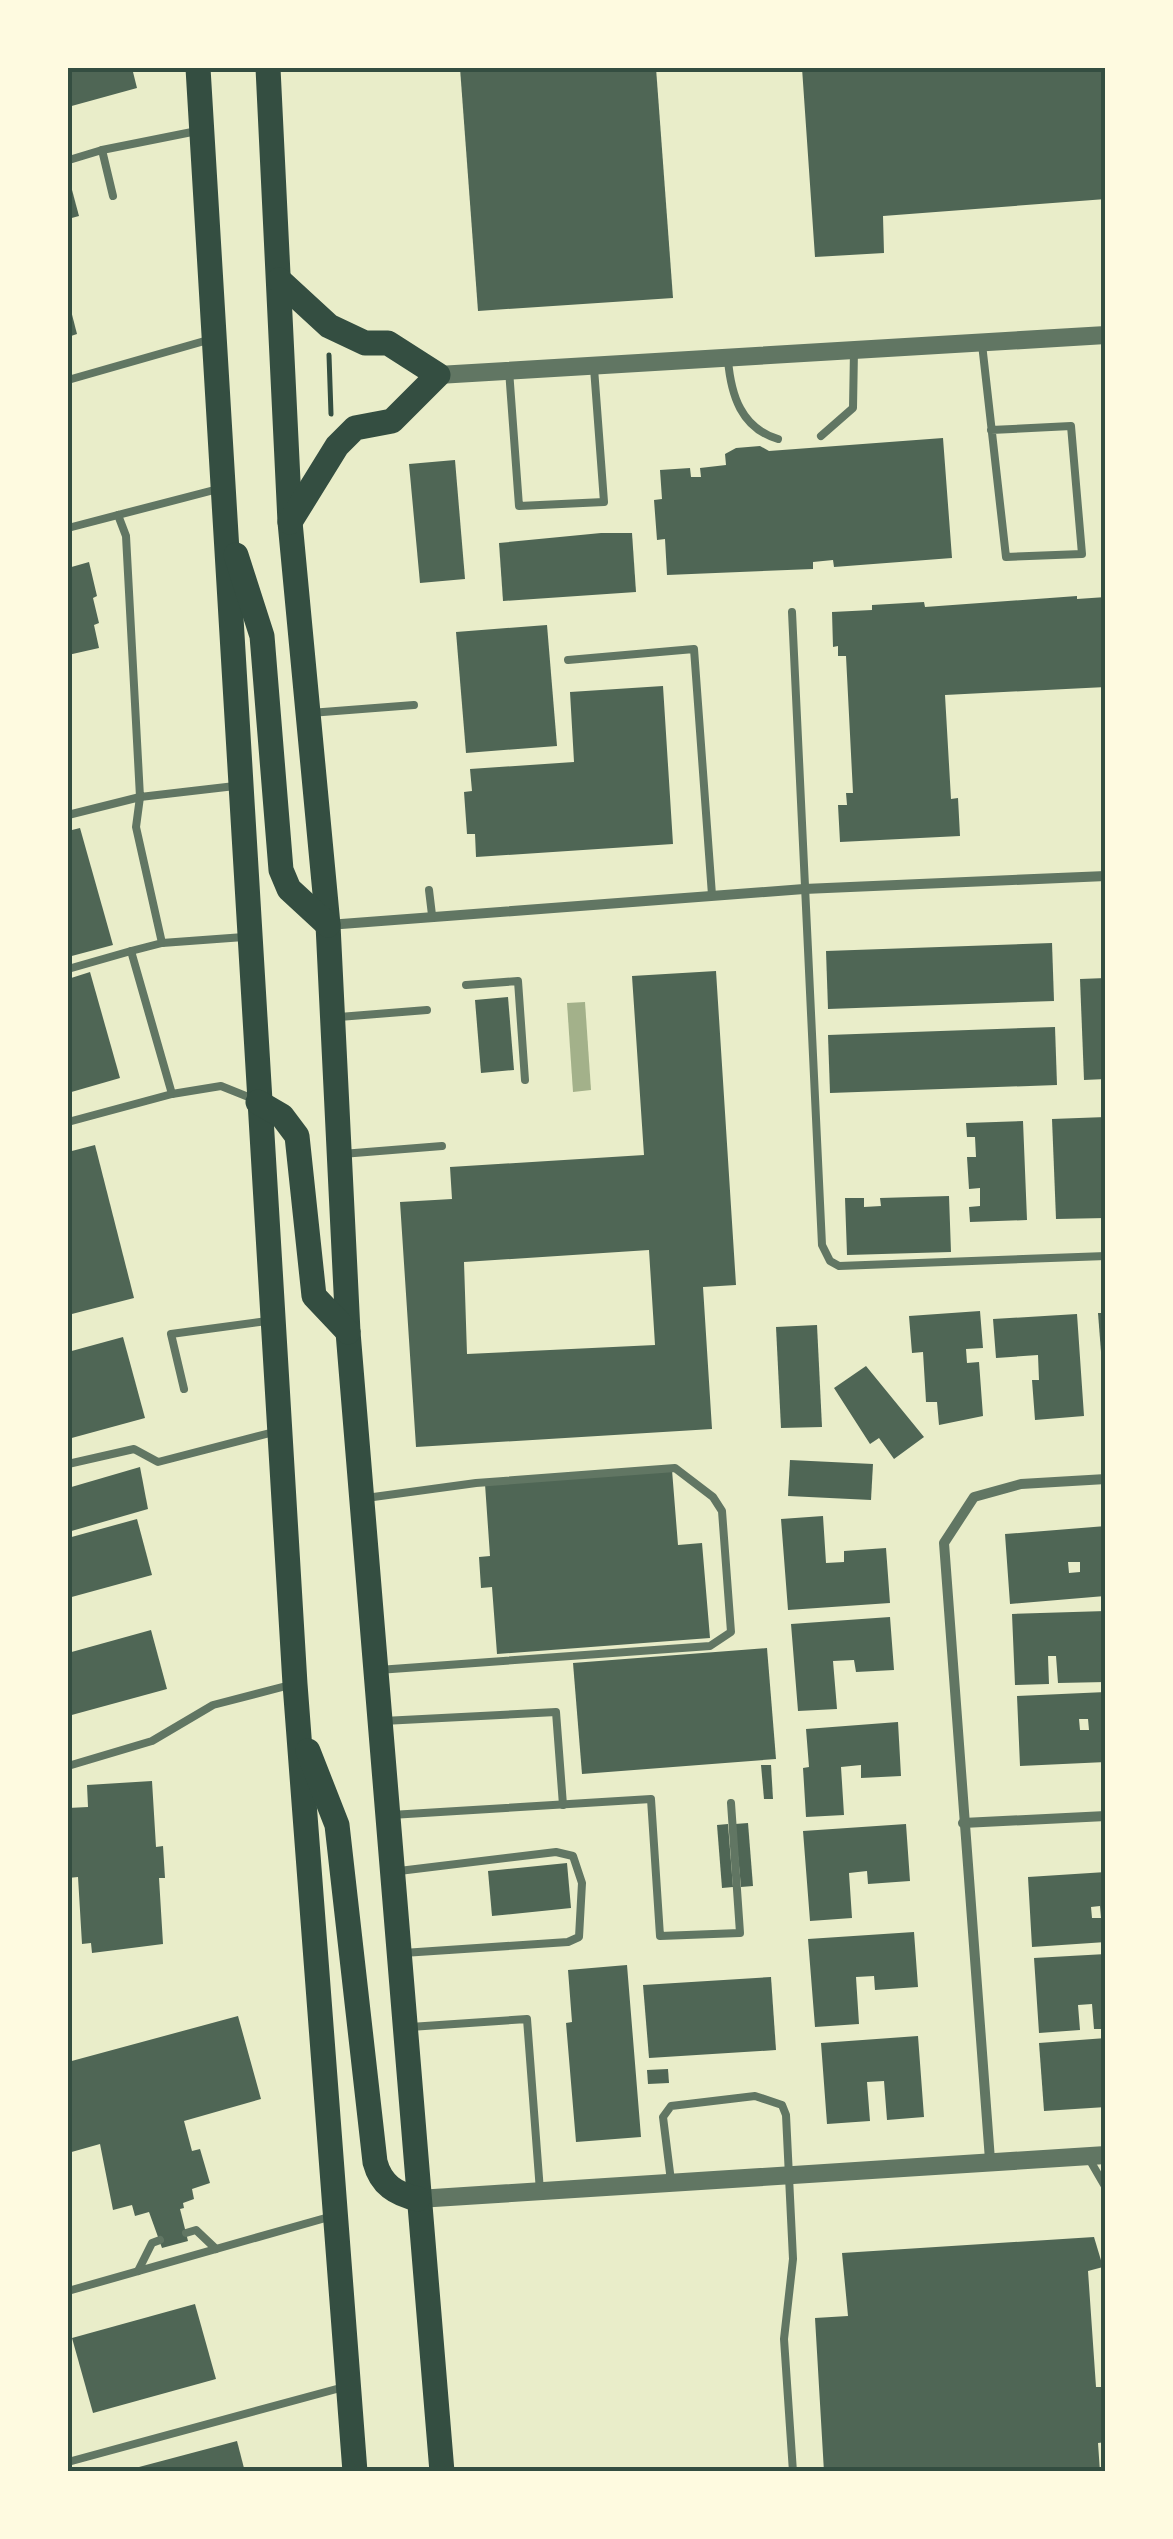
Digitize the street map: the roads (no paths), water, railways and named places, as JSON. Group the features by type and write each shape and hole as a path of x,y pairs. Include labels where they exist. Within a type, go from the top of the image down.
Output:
{"main road":[{"path":"198,68 278,1431 333,2216 356,2472"},
{"path":"268,68 290,522 328,925 348,1332 442,2472"},
{"path":"279,280 329,326 365,344 388,343 438,375 392,421 355,428 337,446 290,522"},
{"path":"225,522 262,636 282,870 289,890 328,925"},
{"path":"258,1102 282,1116 297,1136 314,1296 348,1332"},
{"path":"298,1727 337,1825 375,2162 379,2175 389,2186 400,2195 418,2199"}],"street":[{"path":"438,375 1106,334"},
{"path":"328,925 804,889 1106,876"},
{"path":"990,2160 944,1543 974,1496 1022,1484 1106,1479"},
{"path":"963,1823 1106,1816"},
{"path":"418,2199 1097,2156"}],"lane":[{"path":"68,160 202,130"},
{"path":"102,150 114,196"},
{"path":"68,380 215,338"},
{"path":"982,340 991,430 1006,557 1082,554 1071,426 991,430"},
{"path":"821,436 852,408 854,349"},
{"path":"728,355 731,396 762,434 778,439"},
{"path":"508,370 519,506 604,502 594,364"},
{"path":"68,528 223,488"},
{"path":"118,515 126,536 140,797 136,827 162,943"},
{"path":"792,612 822,1245 830,1262 839,1266 1106,1256"},
{"path":"568,660 694,649 712,895"},
{"path":"306,714 414,705"},
{"path":"68,815 140,797 239,786"},
{"path":"428,890 432,915"},
{"path":"68,969 162,943 249,937"},
{"path":"131,950 172,1094"},
{"path":"466,985 518,981 525,1080"},
{"path":"330,1018 426,1010"},
{"path":"68,1122 172,1094 221,1086 258,1102"},
{"path":"338,1154 442,1146"},
{"path":"184,1389 171,1334 271,1320"},
{"path":"68,1464 134,1448 158,1462 278,1431"},
{"path":"361,1498 476,1483 675,1468 712,1497 722,1511 731,1632 710,1646 375,1670"},
{"path":"68,1766 152,1740 213,1705 295,1684"},
{"path":"379,1722 556,1712 563,1804"},
{"path":"387,1815 652,1800 660,1936 740,1933 731,1803"},
{"path":"391,1872 556,1852 572,1856 582,1883 579,1938 398,1954"},
{"path":"404,2027 526,2019 540,2192"},
{"path":"671,2184 663,2116 671,2106 754,2096 782,2104 786,2115 793,2259 784,2339 793,2472"},
{"path":"1097,2156 1106,2188"},
{"path":"68,2291 333,2216"},
{"path":"186,2233 196,2230 216,2249"},
{"path":"138,2271 152,2243 160,2240"},
{"path":"68,2462 348,2386"}]}
